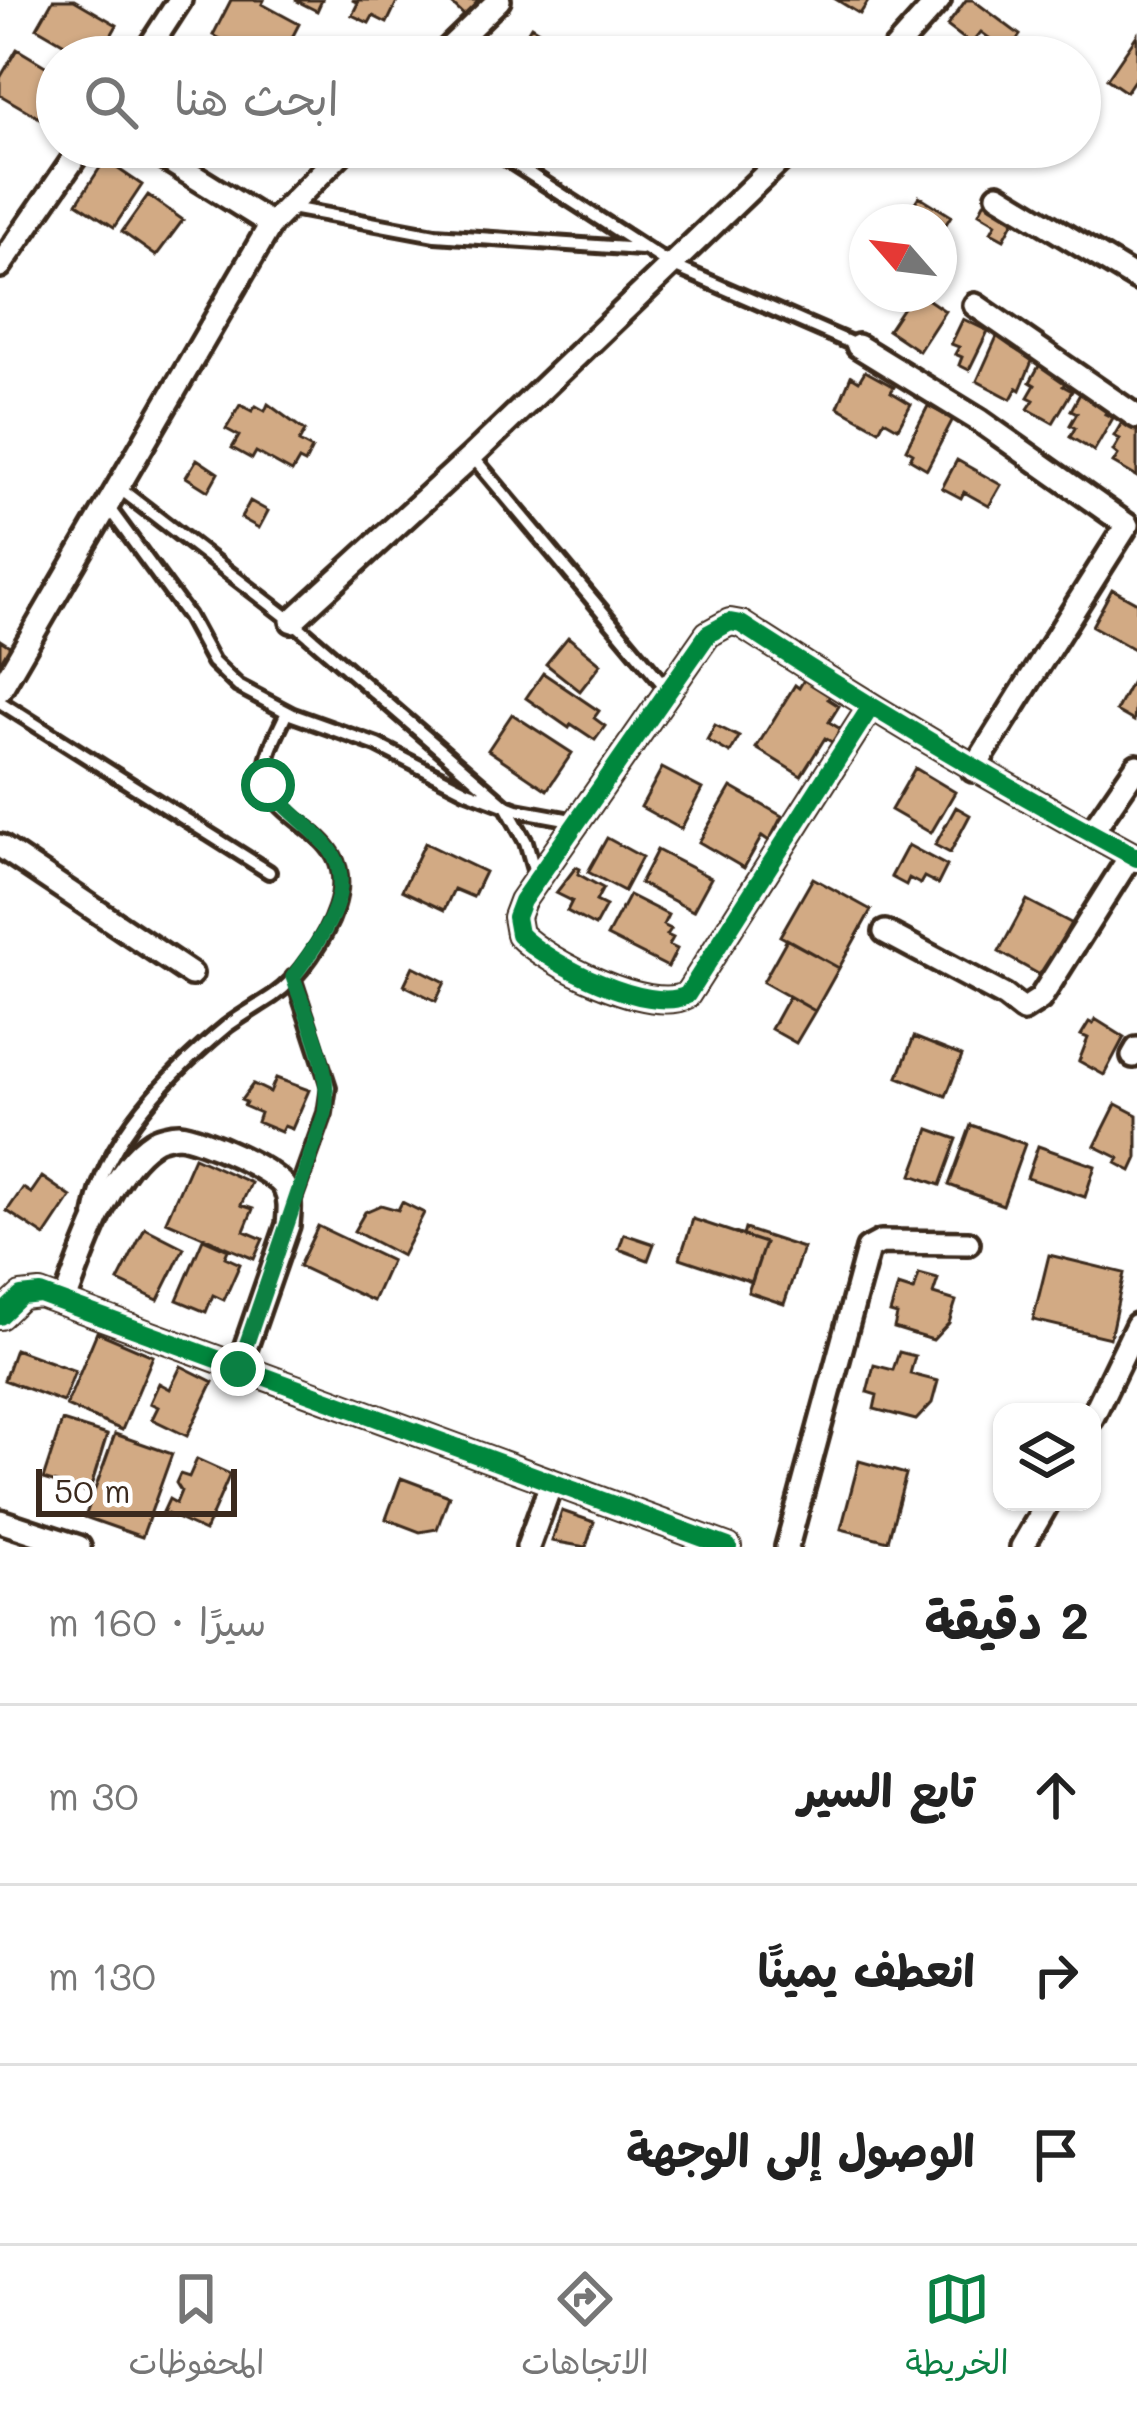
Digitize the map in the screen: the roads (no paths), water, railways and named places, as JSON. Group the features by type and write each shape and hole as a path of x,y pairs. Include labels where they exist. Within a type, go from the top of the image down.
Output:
{"street":[{"path":"157,36 180,0"},
{"path":"468,36 500,0"},
{"path":"907,36 939,0"},
{"path":"0,266 68,168"},
{"path":"187,168 279,216"},
{"path":"0,690 279,216 326,168"},
{"path":"292,621 772,168"},
{"path":"998,195 1137,279"},
{"path":"975,305 1137,417"},
{"path":"858,346 1134,523 973,770"},
{"path":"870,708 695,984 676,1000 664,1001 597,981 532,948 519,934 516,917 521,901 708,634 730,622 741,624 973,770 1134,856 1040,998 1023,1010 886,932"},
{"path":"1091,833 1137,766"},
{"path":"0,847 190,974"},
{"path":"64,1303 126,1169 156,1139 180,1135 269,1171 285,1186 289,1214 238,1369"},
{"path":"787,1547 868,1249 881,1242 968,1243"},
{"path":"0,1316 21,1296 40,1294 728,1547"},
{"path":"1099,1403 1137,1325"},
{"path":"528,1547 551,1484"},
{"path":"1022,1547 1043,1511"},
{"path":"0,1522 79,1547"}],"lane":[{"path":"520,168 671,265 858,346"},
{"path":"279,216 435,236 644,250"},
{"path":"472,456 668,690"},
{"path":"114,498 292,621 506,806 526,842 536,880"},
{"path":"114,498 213,662 238,686 287,712 377,745 467,791 506,806 577,821"},
{"path":"0,703 269,872"},
{"path":"86,1247 95,1188 117,1146 182,1065 293,977 325,933 336,906 341,873 328,845 280,803 268,785 267,765 287,712"},
{"path":"289,1214 325,1113 329,1087 293,977"}]}
